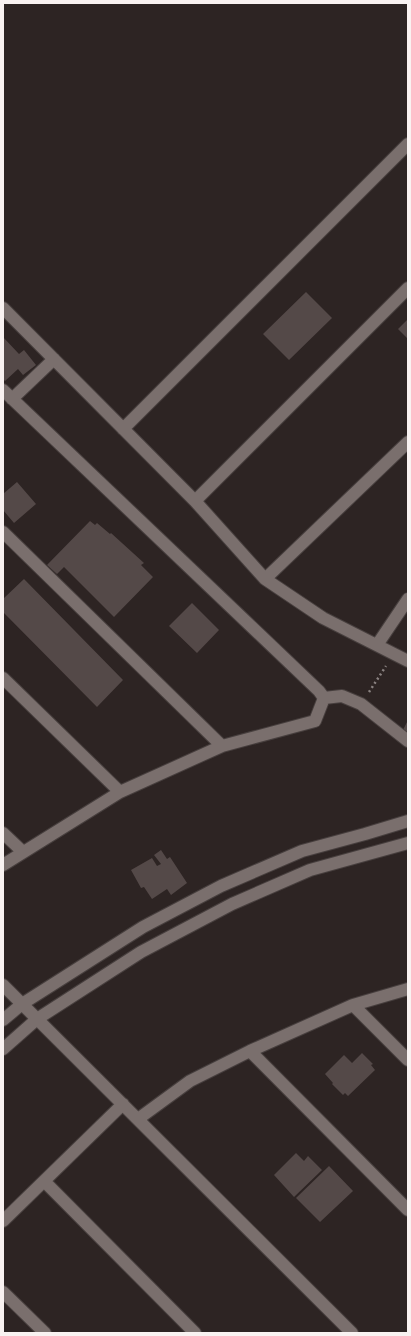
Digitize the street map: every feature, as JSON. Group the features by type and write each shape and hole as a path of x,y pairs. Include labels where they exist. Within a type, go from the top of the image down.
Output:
{"street":[{"path":"123,429 408,144"},
{"path":"195,501 408,288"},
{"path":"3,308 195,501 264,579 323,618 408,661"},
{"path":"12,399 54,359"},
{"path":"3,390 319,691 324,698"},
{"path":"264,579 408,442"},
{"path":"3,532 222,746"},
{"path":"377,645 408,599"},
{"path":"3,678 120,792"},
{"path":"324,698 342,696 360,704 408,741"},
{"path":"3,865 120,792 222,746 315,721 324,698"},
{"path":"3,1020 22,1004 143,927 221,886 302,851 408,821"},
{"path":"3,833 23,852"},
{"path":"3,1049 37,1019 141,952 232,904 310,870 408,843"},
{"path":"3,985 352,1333"},
{"path":"138,1119 190,1081 250,1051 352,1005 408,989"},
{"path":"352,1005 408,1060"},
{"path":"250,1051 408,1210"},
{"path":"3,1221 122,1104"},
{"path":"44,1181 195,1333"},
{"path":"3,1292 45,1333"}],"path":[{"path":"360,704 393,654"}],"building":[{"path":"306,292 332,318 289,360 263,334"},
{"path":"408,319 408,339 398,329"},
{"path":"3,337 19,354 24,350 36,365 23,375 18,369 5,381 3,379"},
{"path":"17,482 36,504 14,523 3,510 3,494"},
{"path":"90,521 95,525 97,523 110,534 111,533 144,563 141,565 153,577 114,617 64,567 57,574 47,565"},
{"path":"24,579 123,680 97,707 3,612 3,599"},
{"path":"192,603 219,630 197,653 169,626"},
{"path":"408,720 408,735 402,732"},
{"path":"161,850 167,859 170,857 187,883 171,895 167,889 152,899 144,887 141,888 131,870 152,858 157,866 161,864 154,855"},
{"path":"362,1053 373,1064 371,1065 375,1070 348,1096 345,1093 343,1095 325,1074 344,1055 352,1063"},
{"path":"296,1153 304,1161 308,1156 322,1170 294,1197 274,1175"},
{"path":"329,1166 353,1191 320,1222 296,1198"}]}
